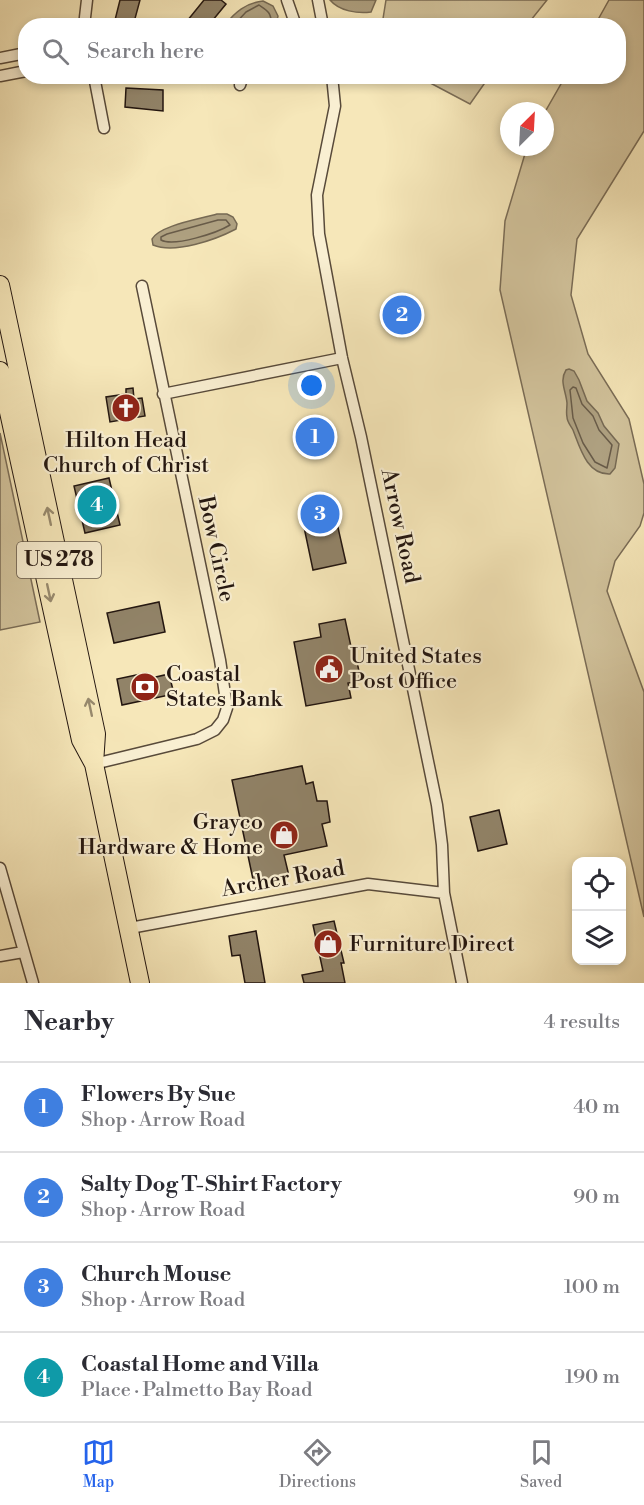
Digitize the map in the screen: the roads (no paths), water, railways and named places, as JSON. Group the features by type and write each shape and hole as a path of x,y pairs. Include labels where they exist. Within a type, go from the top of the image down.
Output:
{"highway":[{"name":"US 278","path":"0,285 96,734 94,764"},
{"name":"US 278","path":"0,371 81,740 94,764 140,983"}],"street":[{"path":"84,18 87,0"},
{"path":"287,0 293,18"},
{"path":"318,0 321,18"},
{"path":"0,58 18,55"},
{"path":"0,76 18,72"},
{"path":"96,84 104,128"},
{"name":"Arrow Road","path":"333,84 335,106 319,180 317,211 322,258 342,358 366,458 437,805 442,845 444,893 462,983"},
{"name":"Bow Circle","path":"94,764 204,737 220,725 228,708 142,286"},
{"path":"163,394 342,358"},
{"path":"0,868 33,983"},
{"name":"Archer Road","path":"130,928 368,884 444,893"},
{"path":"0,956 23,952"}],"water":[{"path":"330,0 376,0 371,12 360,13 344,9"},
{"path":"263,1 273,6 278,18 231,18 251,4"},
{"path":"217,214 227,214 233,217 237,224 236,229 183,247 153,245 152,239 163,230"},
{"path":"566,370 574,371 587,401 619,444 615,468 610,474 602,473 590,465 568,421 563,378"}],"place":[{"name":"Salty Dog T-Shirt Factory","path":"402,315"},
{"name":"Hilton Head Church of Christ","path":"126,408"},
{"name":"Flowers By Sue","path":"315,437"},
{"name":"Coastal Home and Villa","path":"97,505"},
{"name":"Church Mouse","path":"320,514"},
{"name":"United States Post Office","path":"329,669"},
{"name":"Coastal States Bank","path":"145,687"},
{"name":"Grayco Hardware & Home","path":"284,835"},
{"name":"Furniture Direct","path":"328,944"}]}
